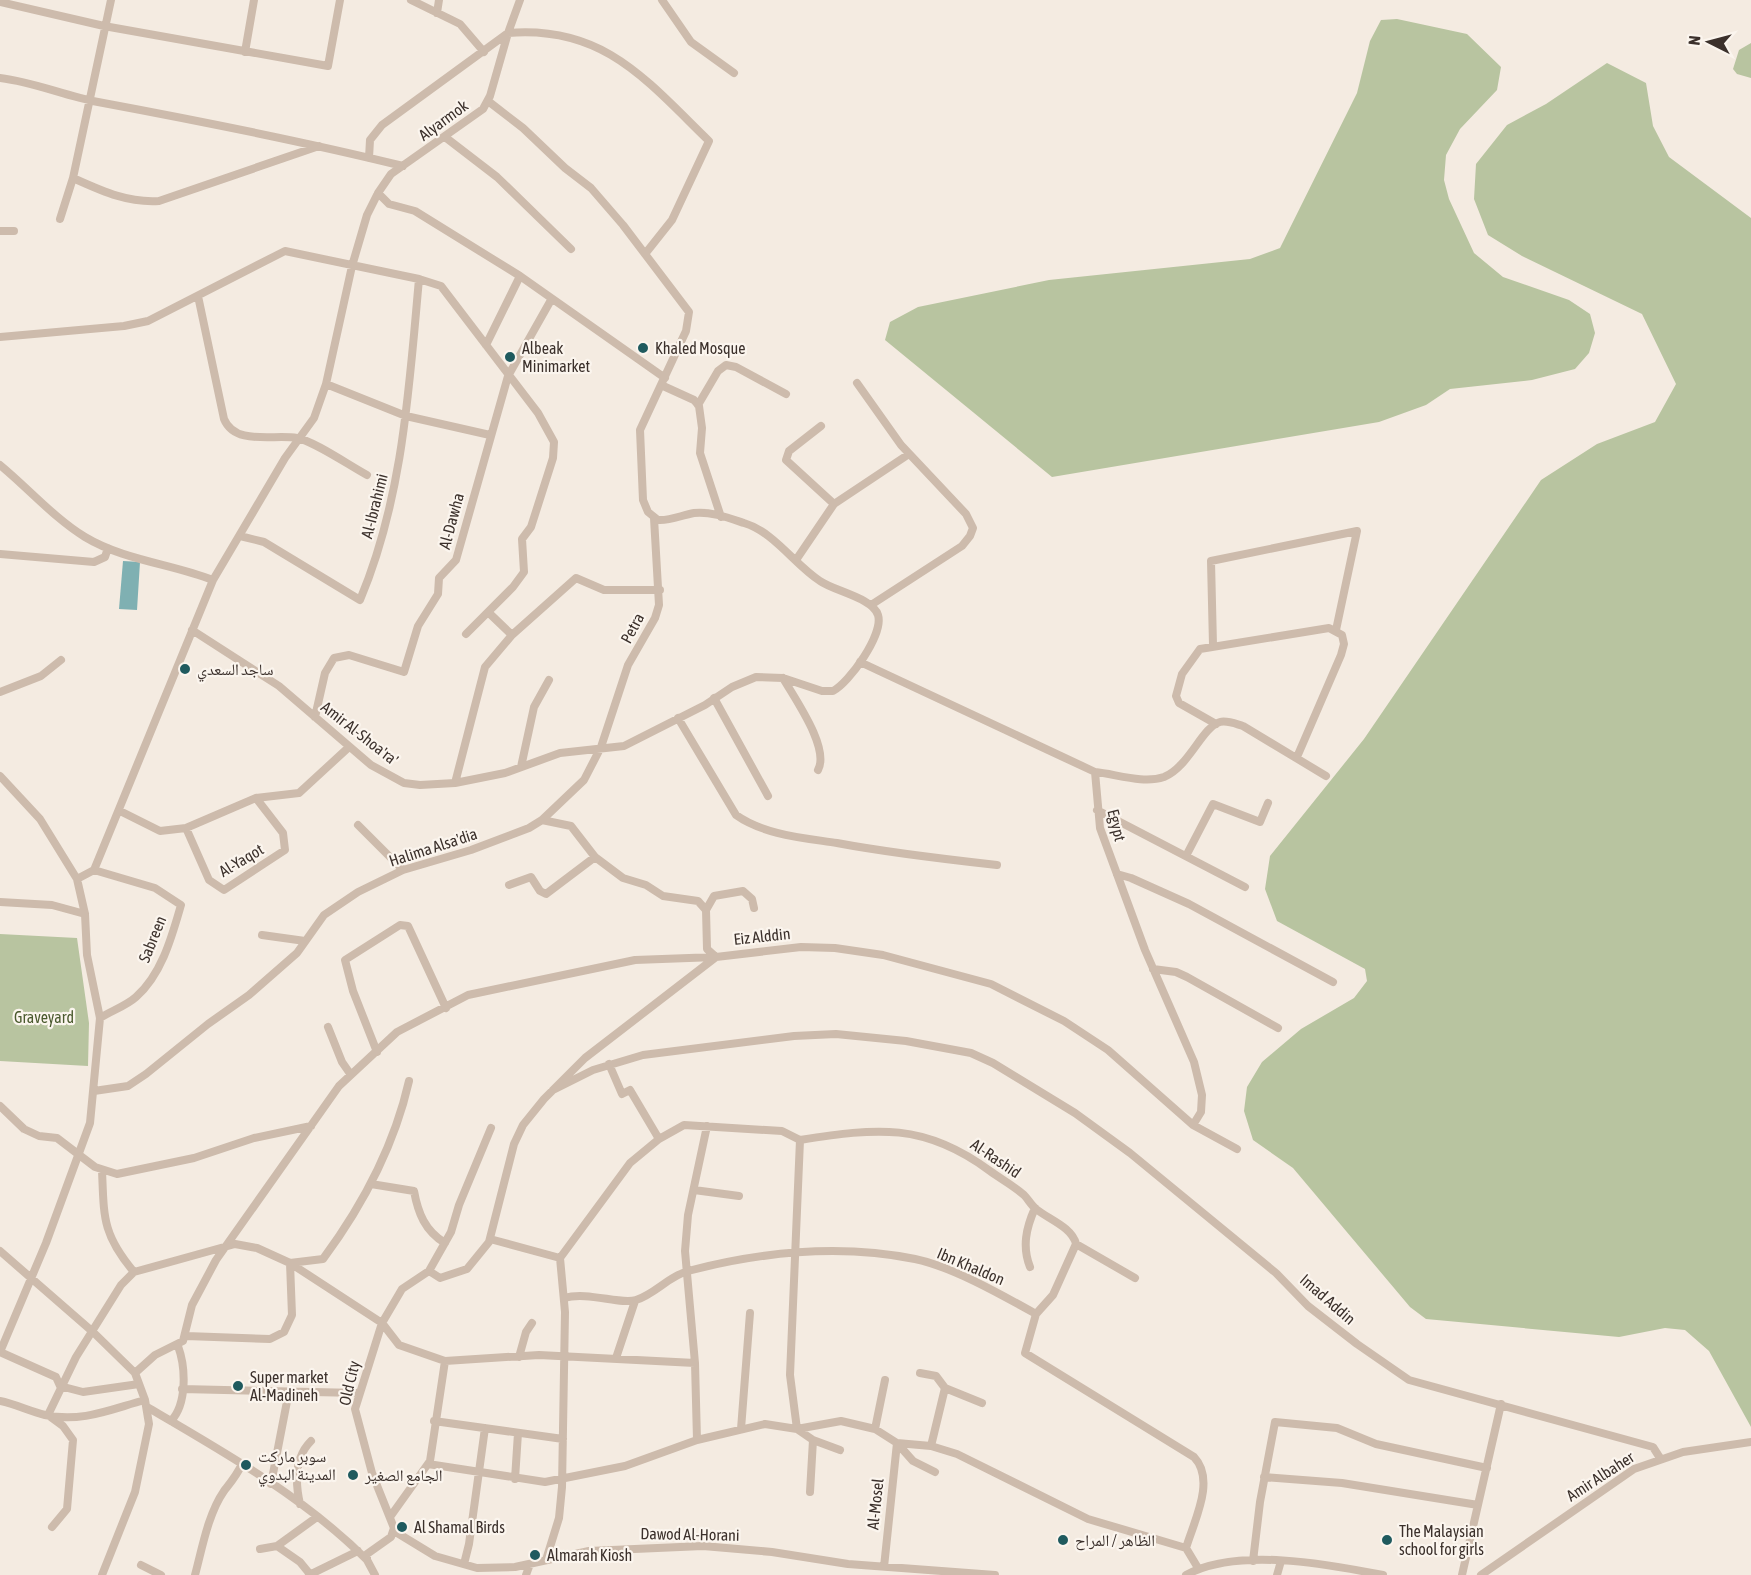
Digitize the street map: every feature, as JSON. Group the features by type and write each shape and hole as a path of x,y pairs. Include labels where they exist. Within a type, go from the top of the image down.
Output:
{"street":[{"path":"60,219 73,178 111,0"},
{"path":"245,52 254,0"},
{"path":"0,2 104,26 328,66 340,0"},
{"path":"411,0 467,29 484,52"},
{"path":"438,13 439,0"},
{"name":"Alyarmok","path":"93,870 120,811 213,580 298,438 314,418 326,384 352,266 367,215 385,181 483,109 488,101 520,0"},
{"path":"662,0 691,42 734,73"},
{"path":"488,101 523,128 565,168 591,188 645,254 672,220 709,141 647,79 606,51 554,34 535,31 508,33"},
{"name":"Alyarmok","path":"369,158 370,141 382,125 508,33"},
{"path":"0,78 88,100 321,145 403,166"},
{"path":"446,137 497,177 571,249"},
{"path":"73,178 124,199 141,202 159,201 321,145"},
{"path":"378,193 389,204 415,211 520,276 663,382 698,405"},
{"path":"0,231 14,231"},
{"path":"0,337 124,326 148,321 285,251 419,279 441,286 551,434 554,449 531,527 522,539 524,572 466,634"},
{"name":"Petra","path":"601,747 628,665 655,618 660,590 656,567 654,518 648,512 644,500 639,440 644,418 686,331 689,312 645,254"},
{"path":"486,345 520,276"},
{"name":"Al-Ibrahimi","path":"240,536 264,542 360,600 372,571 395,492 406,416 419,279"},
{"path":"198,296 227,426 242,435 298,438 367,475"},
{"name":"Al-Dawha","path":"315,717 325,674 334,658 349,655 404,672 418,626 438,594 439,578 456,560 489,435 508,376 551,300"},
{"path":"721,517 701,461 702,428 698,405 718,371 726,365 736,367 786,394"},
{"path":"326,384 406,416 489,435"},
{"path":"857,384 909,454 966,514 972,524 972,532 962,546 871,605"},
{"path":"821,426 789,451 786,460 834,504"},
{"path":"796,560 834,504 909,454"},
{"path":"0,465 66,523 86,537 108,548 184,569 213,580"},
{"path":"654,518 663,521 700,513 752,526 820,582 871,605 878,615 879,623 877,632 860,662 1095,772 1142,779 1164,777 1182,766 1216,724"},
{"path":"1213,645 1211,561 1357,531 1336,630 1344,644 1297,757"},
{"path":"0,554 94,562 105,557 108,548"},
{"path":"455,783 485,667 512,635 576,578 604,590 660,590"},
{"path":"488,612 512,635"},
{"path":"1326,776 1243,726 1228,722 1216,724 1179,703 1176,696 1182,674 1200,649 1213,645 1329,628 1336,630"},
{"name":"Amir Al-Shoa'ra'","path":"192,630 279,686 371,765 404,783 420,785 455,783 521,767 560,753 624,746 746,680 764,675 783,678 822,691 833,691 856,670 860,662"},
{"path":"0,692 41,676 61,660"},
{"path":"783,678 818,742 822,758 818,770"},
{"path":"521,767 534,707 549,680"},
{"path":"714,698 768,796"},
{"path":"678,718 736,815 750,823 806,840 887,853 997,865"},
{"path":"120,811 160,831 186,828 256,798 293,794 304,790 349,747"},
{"name":"Halima Alsa'dia","path":"94,1091 132,1084 249,995 297,953 324,915 358,892 402,870 471,850 529,828 542,820 584,780 601,747"},
{"name":"Egypt","path":"1095,772 1100,828 1200,1082 1201,1112 1192,1125"},
{"path":"0,776 40,819 77,879 85,914 87,955 100,1018 90,1123 31,1279 0,1352 56,1377 60,1386"},
{"name":"Al-Yaqot","path":"186,828 209,880 224,890 285,850 283,833 256,798"},
{"path":"1186,856 1213,804 1260,822 1268,803"},
{"path":"1097,810 1245,887"},
{"path":"542,820 571,826 595,857 626,880 646,885 663,896 698,902 706,910"},
{"path":"358,825 402,870"},
{"path":"509,885 531,877 540,891 546,894 595,857"},
{"path":"77,879 93,870"},
{"name":"Sabreen","path":"93,870 155,888 181,904 171,941 152,978 136,997 100,1018"},
{"path":"1117,874 1190,904 1333,982"},
{"path":"492,1128 445,1243 429,1271 440,1278 466,1269 490,1239 514,1144 523,1124 585,1058 716,957 706,947 706,910 714,896 743,891 752,899 754,908"},
{"path":"0,902 52,905 85,914"},
{"path":"377,1052 353,991 345,960 400,925 408,926 446,1008"},
{"path":"261,935 305,941"},
{"name":"Eiz Alddin","path":"186,1336 192,1305 216,1260 339,1086 397,1032 468,995 635,960 716,957 766,950 835,948 883,955 991,984 1064,1021 1108,1050 1192,1125 1237,1149"},
{"path":"1154,969 1176,972 1187,977 1278,1028"},
{"path":"328,1027 342,1062 351,1075"},
{"name":"Imad Addin","path":"553,1090 609,1064 678,1049 832,1034 906,1041 957,1049 982,1057 1075,1113 1130,1153 1276,1273 1317,1312 1409,1380 1653,1447 1660,1458"},
{"path":"609,1064 622,1095 630,1090 659,1139"},
{"path":"290,1263 323,1259 371,1184 394,1132 409,1081"},
{"path":"0,1106 24,1130 39,1137 57,1138 102,1170 117,1174 179,1161 254,1138 311,1126"},
{"path":"546,1560 560,1515 562,1479 564,1298 561,1258 630,1163 659,1139 684,1125 782,1131 800,1140 790,1375 797,1429 813,1440 840,1450"},
{"path":"697,1440 695,1363 685,1251 707,1126"},
{"name":"Al-Rashid","path":"800,1140 851,1132 898,1131 942,1141 980,1163 1023,1195 1035,1208 1071,1233 1076,1244 1135,1278"},
{"path":"102,1170 105,1224 115,1250 134,1272"},
{"path":"371,1184 414,1191 430,1233 445,1243"},
{"path":"694,1190 739,1196"},
{"path":"1030,1267 1024,1253 1029,1221 1035,1208"},
{"path":"490,1239 561,1258"},
{"path":"1076,1244 1053,1295 1036,1314 1025,1353 1194,1457 1201,1464 1205,1474 1204,1487 1186,1548"},
{"path":"48,1415 60,1386 121,1285 134,1272 228,1245 250,1246 290,1263 382,1323 399,1345 445,1361 564,1357 695,1363"},
{"path":"0,1251 93,1332 135,1373 146,1404 149,1425 135,1492 102,1575"},
{"name":"Ibn Khaldon","path":"635,1301 687,1272 767,1255 795,1252 876,1254 917,1260 998,1293 1036,1314"},
{"path":"135,1373 156,1354 178,1346 186,1336 270,1339 284,1332 292,1315 290,1263"},
{"name":"Old City","path":"394,1531 360,1432 355,1408 382,1323 402,1289 429,1271"},
{"path":"564,1298 577,1295 635,1301 616,1358"},
{"path":"741,1429 750,1313"},
{"path":"519,1357 526,1332 532,1323"},
{"path":"171,1421 181,1408 182,1389 178,1346"},
{"path":"390,1517 428,1464 445,1361"},
{"path":"920,1373 936,1376 945,1388 982,1403"},
{"path":"876,1429 885,1380"},
{"path":"60,1386 83,1392 139,1384"},
{"path":"931,1446 945,1388"},
{"path":"182,1389 359,1393"},
{"path":"271,1484 289,1391"},
{"path":"0,1401 67,1418 95,1416 146,1404 242,1464 300,1504 358,1551 367,1560 375,1575"},
{"path":"1462,1575 1501,1404"},
{"path":"48,1415 63,1426 73,1440 67,1509 52,1527"},
{"path":"434,1421 563,1439"},
{"path":"428,1464 539,1482 625,1466 697,1440 765,1424 797,1429 841,1421 876,1429 897,1443 913,1461 935,1472"},
{"path":"1253,1561 1264,1477 1275,1422 1337,1428 1376,1444 1487,1468"},
{"path":"464,1564 469,1544 484,1428"},
{"path":"515,1479 518,1433"},
{"path":"810,1492 813,1440"},
{"path":"300,1504 297,1468 300,1456 311,1441"},
{"name":"Amir Albaher","path":"1481,1575 1634,1469 1660,1458 1751,1442"},
{"path":"897,1443 931,1446 957,1454 1088,1519 1186,1548 1203,1570"},
{"name":"Al-Mosel","path":"884,1567 897,1443"},
{"path":"195,1575 207,1529 224,1492 235,1480 242,1464"},
{"path":"1264,1477 1342,1483 1478,1505"},
{"path":"260,1549 276,1546 317,1517"},
{"path":"367,1560 368,1553 389,1538 394,1531"},
{"name":"Dawod Al-Horani","path":"394,1531 435,1556 477,1568 530,1564 589,1551 703,1546 884,1567 995,1575"},
{"path":"276,1546 300,1562 309,1574 358,1551"},
{"path":"1186,1575 1253,1561 1301,1561 1383,1575"},
{"path":"1277,1575 1281,1561"},
{"path":"526,1575 530,1564"},
{"path":"141,1565 161,1575"}],"green space":[{"path":"1397,19 1467,34 1501,67 1497,90 1460,129 1446,155 1444,180 1449,199 1474,253 1503,277 1569,300 1590,314 1595,333 1589,353 1575,369 1532,380 1450,389 1426,405 1379,422 1052,477 885,340 890,322 918,307 1049,280 1250,259 1280,248 1357,93 1370,41 1381,20"},
{"path":"1751,43 1751,78 1737,74 1733,69 1739,50"},
{"path":"1607,63 1646,83 1653,126 1669,157 1751,218 1751,1427 1709,1351 1685,1330 1665,1328 1619,1337 1426,1319 1410,1307 1293,1168 1253,1140 1244,1111 1247,1087 1262,1062 1301,1029 1354,998 1367,981 1365,969 1277,921 1265,889 1270,856 1364,739 1541,480 1597,444 1655,422 1676,384 1642,314 1522,256 1488,235 1474,199 1476,164 1507,125 1546,104"},
{"name":"Graveyard","path":"0,934 77,938 89,1023 88,1066 0,1061"}],"water":[{"path":"123,561 140,562 137,610 119,609"}],"place":[{"name":"Khaled Mosque","path":"643,348"},
{"name":"Albeak Minimarket","path":"510,357"},
{"name":"ساجد السعدي","path":"185,669"},
{"name":"Super market Al-Madineh","path":"238,1386"},
{"name":"سوبر ماركت المدينة البدوي","path":"246,1465"},
{"name":"الجامع الصغير","path":"353,1475"},
{"name":"Al Shamal Birds","path":"402,1527"},
{"name":"الظاهر / المراح","path":"1063,1540"},
{"name":"The Malaysian school for girls","path":"1387,1540"},
{"name":"Almarah Kiosh","path":"535,1555"}]}
